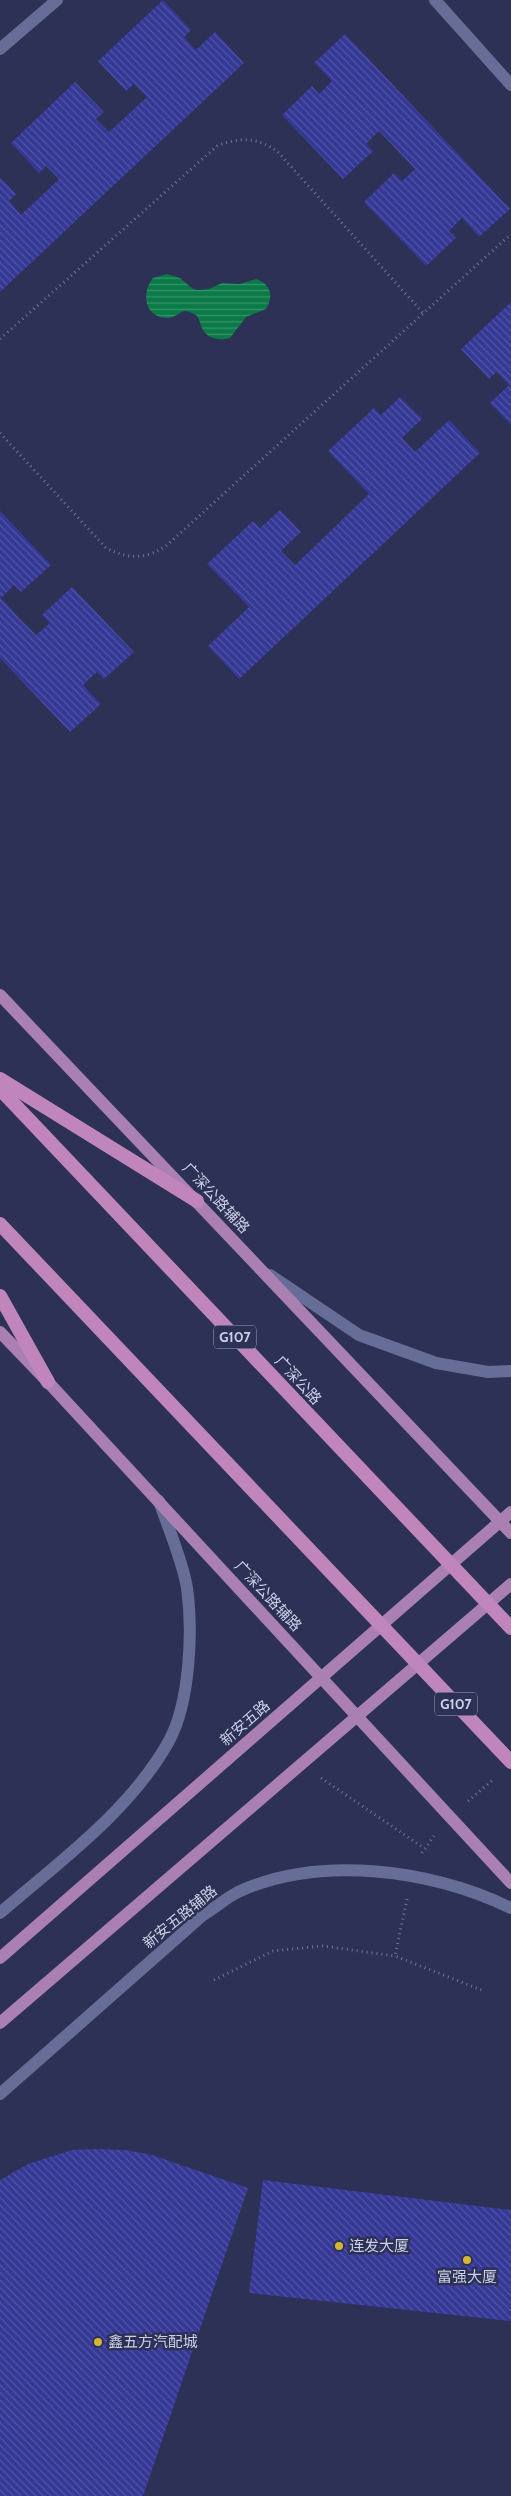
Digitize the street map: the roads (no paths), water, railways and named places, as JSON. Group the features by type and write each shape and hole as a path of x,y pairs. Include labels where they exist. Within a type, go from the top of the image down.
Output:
{"highway":[{"path":"0,1079 197,1201"},
{"name":"广深公路","path":"0,1089 511,1628"},
{"name":"G107","path":"0,1224 511,1762"},
{"path":"0,1296 48,1382"}],"main road":[{"path":"0,49 57,0"},
{"path":"435,0 511,85"},
{"name":"广深公路辅路","path":"0,995 511,1533"},
{"path":"262,1270 359,1335 436,1363 488,1372 511,1371"},
{"name":"广深公路辅路","path":"0,1332 159,1501 511,1883"},
{"path":"0,1913 92,1833 135,1791 170,1740 184,1696 190,1639 187,1587 159,1501"},
{"name":"新安五路","path":"0,1958 511,1512"},
{"path":"0,2023 511,1584"},
{"name":"新安五路辅路","path":"0,2094 204,1915 238,1892 276,1879 332,1871 376,1871 444,1883 511,1908"}],"place":[{"name":"连发大厦","path":"339,2246"},
{"name":"富强大厦","path":"467,2260"},
{"name":"鑫五方汽配城","path":"98,2342"}]}
